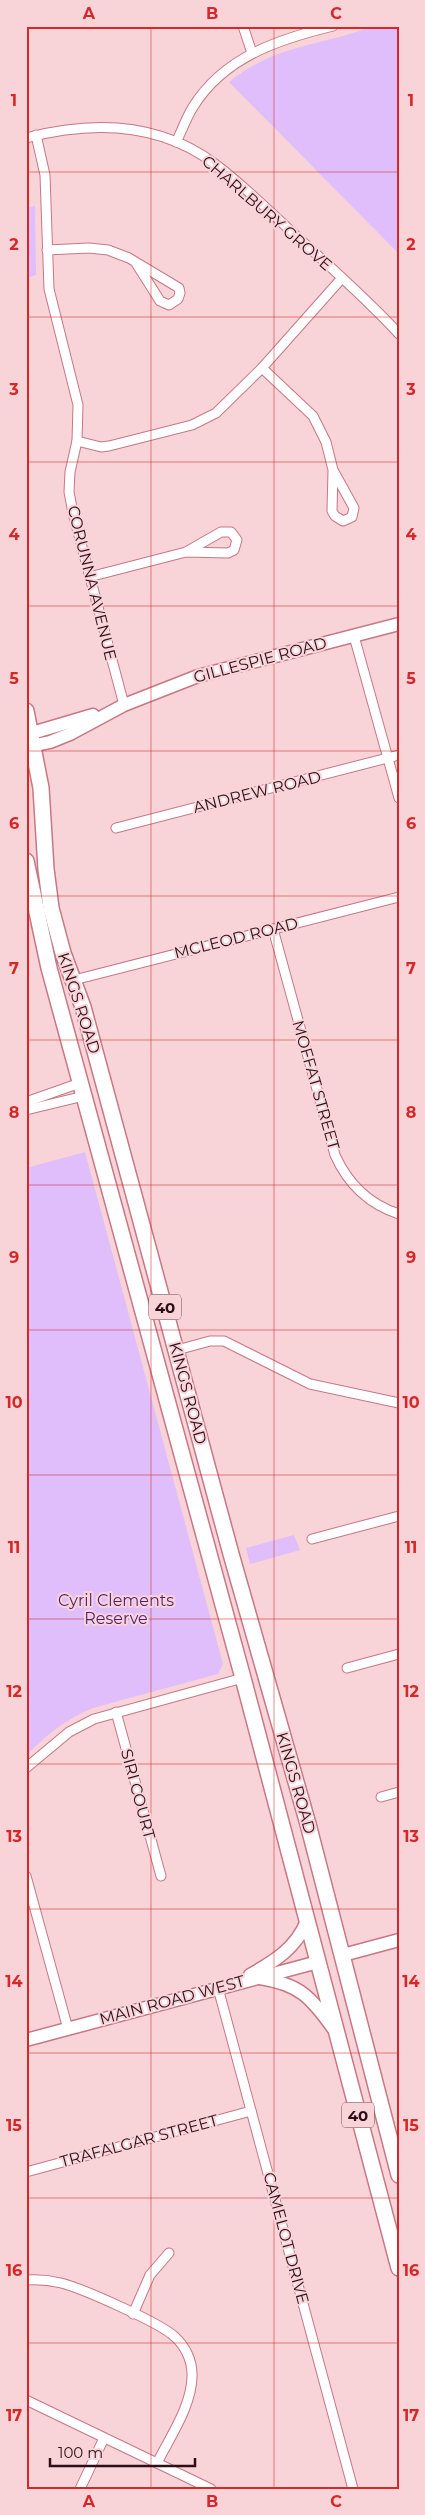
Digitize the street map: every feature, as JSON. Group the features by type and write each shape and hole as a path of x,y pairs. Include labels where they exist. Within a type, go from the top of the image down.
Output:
{"main road":[{"name":"KINGS ROAD","path":"26,711 30,741 44,808 46,869 51,908 103,1082 343,1955"},
{"name":"KINGS ROAD","path":"26,861 38,921 82,1090 156,1356 318,1962"},
{"path":"82,1090 103,1082"},
{"path":"156,1356 177,1350"},
{"path":"243,1678 264,1672"},
{"path":"318,1962 343,1955"},
{"name":"40","path":"343,1955 399,2174"},
{"name":"40","path":"318,1962 399,2268"}],"street":[{"path":"243,26 252,53"},
{"path":"176,142 193,107 207,89 224,73 252,53 292,37 333,26"},
{"name":"CHARLBURY GROVE","path":"26,138 66,129 107,127 129,130 176,142 215,164 342,278 399,334"},
{"name":"CORUNNA AVENUE","path":"36,136 44,175 49,289 78,405 77,441 70,472 69,492 89,577 124,705"},
{"path":"47,250 89,248 108,250 121,254 179,288 180,293 174,303 169,305 160,301 136,264"},
{"path":"77,441 102,447 109,446 192,425 216,413 262,368 342,278"},
{"path":"262,368 314,416 326,442 333,470 354,508 352,517 343,522 332,511 333,470"},
{"path":"89,577 186,552 221,532 231,532 237,540 234,550 228,553 186,552"},
{"name":"GILLESPIE ROAD","path":"30,741 173,684 222,668 399,624"},
{"path":"354,636 399,798"},
{"name":"ANDREW ROAD","path":"116,828 399,755"},
{"name":"MCLEOD ROAD","path":"74,980 399,897"},
{"name":"MOFFAT STREET","path":"273,929 335,1155 344,1174 362,1194 375,1204 399,1214"},
{"path":"26,1102 82,1090"},
{"path":"26,1110 82,1090"},
{"path":"177,1350 210,1342 224,1342 310,1384 399,1403"},
{"path":"312,1539 399,1516"},
{"path":"347,1668 399,1654"},
{"path":"26,1768 69,1732 94,1719 243,1678"},
{"name":"SIRI COURT","path":"116,1712 161,1876"},
{"path":"381,1797 399,1792"},
{"path":"26,1876 68,2029"},
{"path":"232,1984 286,1952 299,1939 307,1921"},
{"path":"343,1955 399,1940"},
{"name":"MAIN ROAD WEST","path":"26,2040 318,1962"},
{"path":"256,1978 282,1982 304,1993 320,2009 336,2032"},
{"name":"CAMELOT DRIVE","path":"218,1988 353,2489"},
{"name":"TRAFALGAR STREET","path":"26,2172 252,2111"},
{"path":"133,2314 150,2275 169,2253"},
{"path":"26,2280 48,2280 75,2287 173,2335 186,2352 192,2372 189,2393 157,2463"},
{"path":"26,2400 212,2489"},
{"path":"80,2489 104,2438"}],"green space":[{"path":"373,26 399,26 399,254 229,82 247,69 282,53"},
{"path":"35,206 36,275 26,278 26,208"},
{"name":"Cyril Clements Reserve","path":"85,1152 223,1664 218,1674 83,1712 57,1728 26,1756 26,1168"},
{"path":"294,1535 300,1550 250,1564 246,1548"}]}
